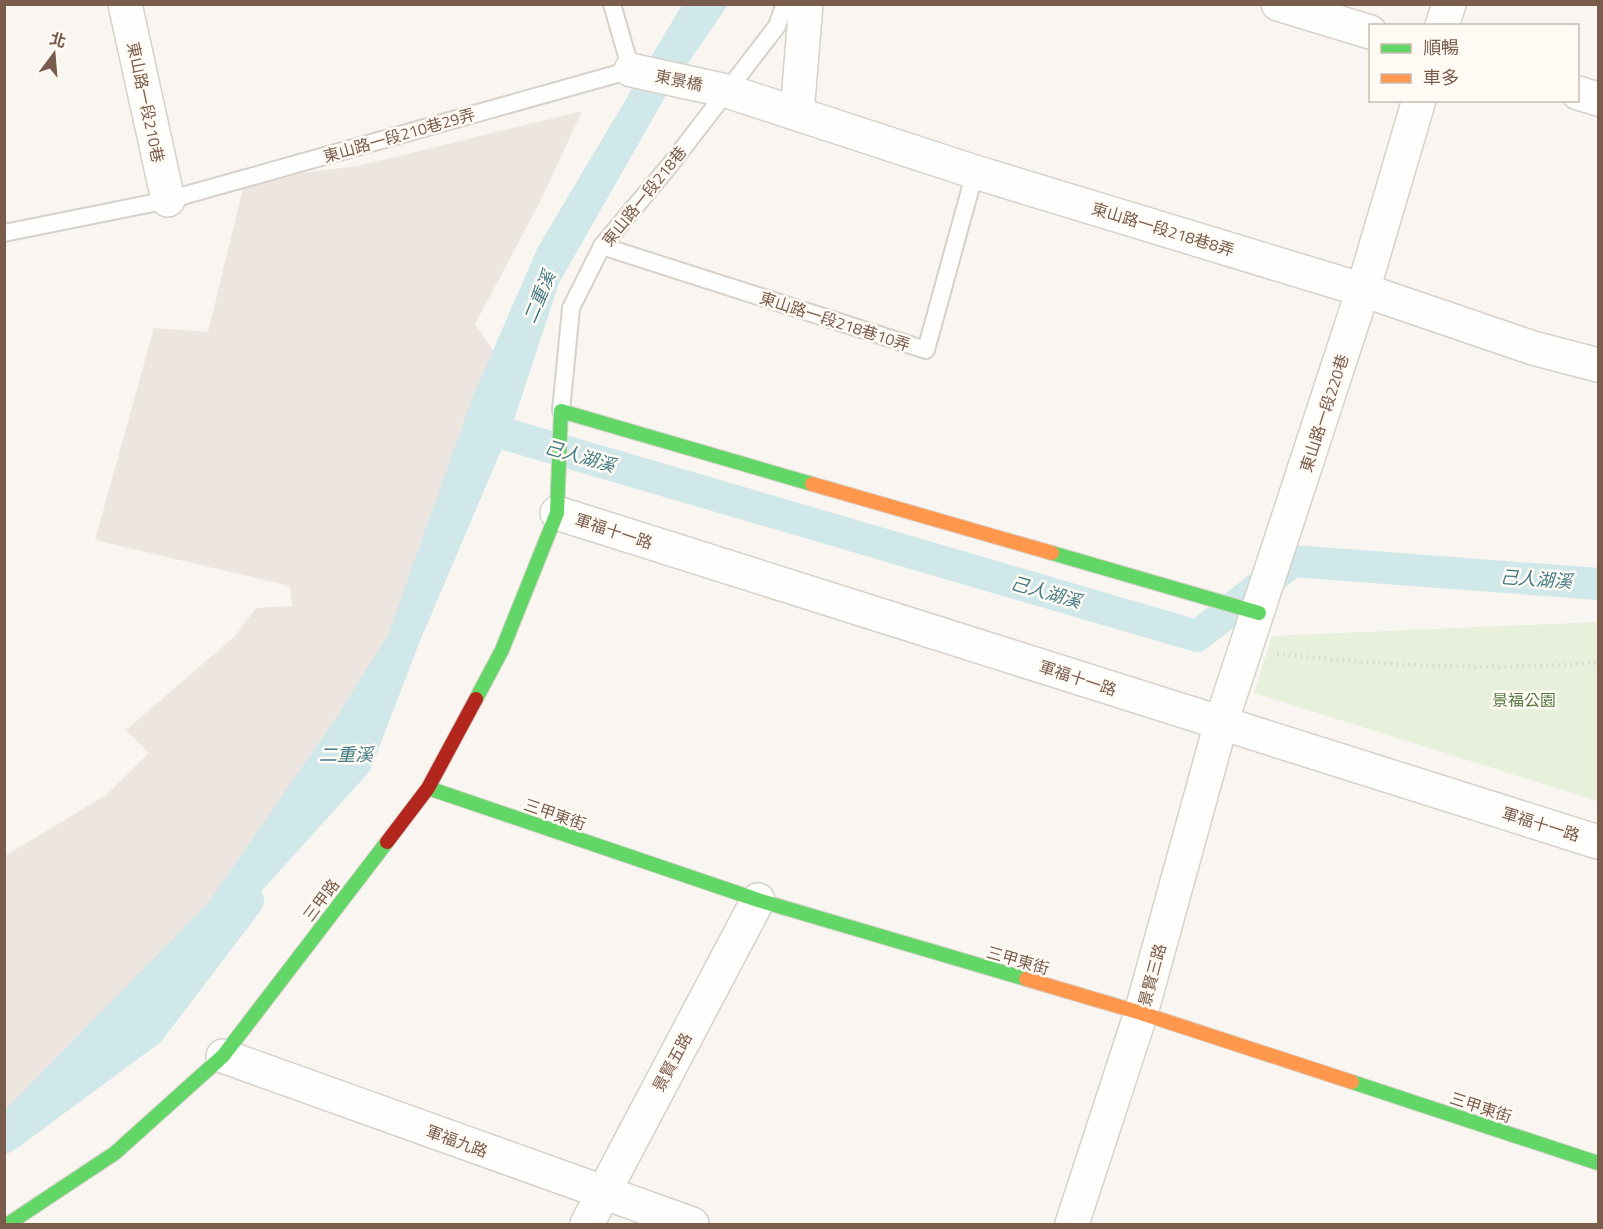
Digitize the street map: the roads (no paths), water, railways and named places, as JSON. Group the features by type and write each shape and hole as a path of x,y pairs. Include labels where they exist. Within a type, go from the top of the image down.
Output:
{"street":[{"name":"東山路一段210巷","path":"124,4 168,200"},
{"path":"797,113 806,4"},
{"path":"1278,4 1369,31"},
{"path":"1443,24 1449,4"},
{"name":"東景橋","path":"631,70 727,91"},
{"name":"東山路一段218巷8弄","path":"727,91 975,172 1363,290 1533,348 1599,365"},
{"path":"1579,93 1599,99"},
{"name":"東山路一段220巷","path":"1221,723 1259,614 1363,290 1418,102"},
{"path":"561,411 1259,614"},
{"name":"三甲路","path":"8,1224 114,1153 223,1056 428,788 502,650 557,513 561,411"},
{"name":"軍福十一路","path":"557,513 1599,842"},
{"name":"景賢三路","path":"1072,1224 1141,1013 1221,723"},
{"name":"三甲東街","path":"428,788 758,900 1141,1013 1599,1163"},
{"name":"景賢五路","path":"587,1224 758,900"},
{"name":"軍福九路","path":"223,1056 692,1224"}],"lane":[{"path":"612,4 631,70"},
{"name":"東山路一段218巷","path":"561,411 571,309 602,246 670,165 777,26 785,4"},
{"name":"東山路一段210巷29弄","path":"4,233 168,200 631,70"},
{"name":"東山路一段218巷10弄","path":"602,246 926,350 975,172"}],"water":[{"name":"二重溪","path":"682,5 728,5 668,92 559,283 514,420 420,641 370,771 229,927 38,1125 5,1151 5,1110 208,903 336,718 388,635 473,396 538,247"}],"waterway":[{"name":"己人湖溪","path":"485,428 1197,636 1293,561 1598,584"},
{"name":"二重溪","path":"4,1138 149,1031 248,901"}],"park label":[{"name":"景福公園","path":"1524,700"}]}
